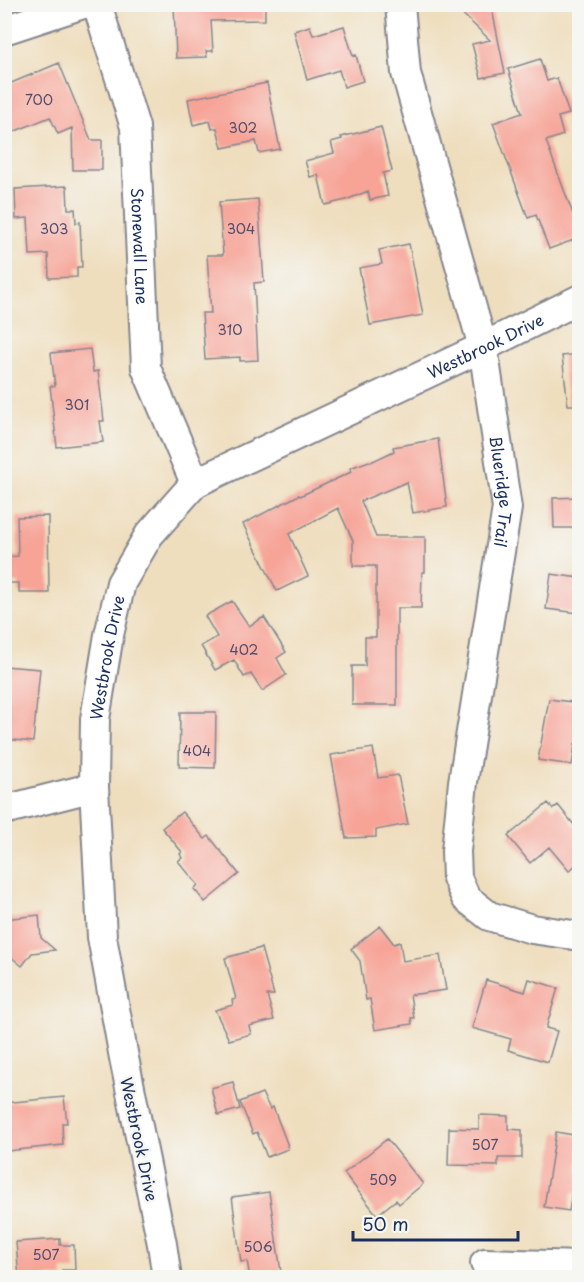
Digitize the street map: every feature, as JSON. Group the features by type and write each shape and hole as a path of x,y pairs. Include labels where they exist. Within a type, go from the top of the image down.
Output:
{"street":[{"path":"4,30 83,4"},
{"name":"Stonewall Lane","path":"98,4 135,127 146,368 195,483"},
{"name":"Blueridge Trail","path":"400,4 406,73 483,347 507,508 463,782 456,852 457,878 466,898 489,916 532,930 579,936"},
{"name":"Westbrook Drive","path":"167,1278 102,938 94,787 95,718 109,635 121,583 149,535 195,483 483,347 579,299"},
{"path":"4,810 94,787"},
{"path":"485,1263 579,1266"}],"building":[{"path":"174,4 265,4 265,20 211,21 213,51 206,51 207,57 176,58"},
{"path":"452,4 491,4 505,73 481,78 472,44 490,40"},
{"path":"310,26 313,35 344,26 353,56 356,55 363,81 344,87 339,70 307,80 294,31"},
{"path":"540,59 547,81 557,78 569,114 558,117 563,135 546,141 579,226 579,238 549,249 536,215 528,218 493,123 522,113 508,69"},
{"path":"59,63 91,140 102,140 102,170 73,170 72,128 58,134 50,117 13,132 4,112 4,86"},
{"path":"267,83 280,149 259,153 256,141 222,148 217,128 212,129 210,121 193,125 188,99"},
{"path":"381,127 392,171 383,173 388,196 370,200 368,191 325,205 318,175 310,177 305,161 334,153 331,142 342,139 341,137"},
{"path":"67,186 68,209 75,209 76,223 80,222 82,267 77,267 77,277 49,278 48,254 30,255 28,218 16,219 15,189"},
{"path":"258,199 264,282 254,283 258,360 240,361 240,357 205,359 202,313 211,313 207,255 223,255 219,202"},
{"path":"409,244 423,315 370,325 359,268 382,264 379,250"},
{"path":"90,349 93,372 98,371 104,421 100,421 103,442 57,447 50,386 55,386 51,353"},
{"path":"579,354 579,405 568,405 562,356"},
{"path":"438,439 447,507 413,513 407,482 361,501 376,537 425,537 425,572 422,572 421,608 397,608 397,705 352,705 352,666 365,666 365,637 376,637 376,566 353,566 353,541 338,508 289,534 308,576 277,591 243,524 299,495 351,472 350,468 371,462 394,451 393,447"},
{"path":"579,497 579,528 554,528 553,498"},
{"path":"48,516 49,593 19,593 19,583 4,583 4,557 18,556 17,517"},
{"path":"551,574 579,578 579,613 546,609"},
{"path":"232,601 249,626 264,617 286,652 277,658 286,675 262,691 251,674 244,677 234,660 215,670 201,646 217,637 205,616"},
{"path":"4,666 40,669 33,742 4,739"},
{"path":"549,699 579,703 579,741 575,744 572,765 538,760"},
{"path":"180,712 216,712 215,768 179,767"},
{"path":"373,748 378,778 398,775 408,824 376,830 376,837 346,838 331,755"},
{"path":"548,803 553,809 558,805 579,831 579,862 569,871 549,847 530,863 508,836"},
{"path":"182,812 205,839 209,836 239,874 205,902 194,889 198,885 178,861 182,858 180,854 182,852 162,828"},
{"path":"39,915 41,938 55,950 32,953 22,966 5,952 4,919"},
{"path":"380,926 394,944 400,942 403,961 440,955 446,990 410,995 414,1018 411,1018 412,1024 375,1030 370,999 366,1000 360,961 351,949"},
{"path":"261,948 274,995 267,995 274,1020 249,1026 251,1034 229,1040 215,1010 233,1005 232,1000 236,999 225,958"},
{"path":"529,979 558,988 546,1028 557,1031 548,1062 508,1050 511,1039 472,1028 486,980 525,992"},
{"path":"233,1082 240,1109 218,1115 211,1088"},
{"path":"262,1093 270,1109 273,1107 288,1146 288,1149 267,1157 257,1132 253,1134 240,1102"},
{"path":"64,1097 67,1123 62,1123 63,1145 8,1151 4,1103"},
{"path":"479,1115 508,1116 508,1129 522,1130 522,1158 498,1158 498,1166 448,1165 449,1128 479,1129"},
{"path":"556,1132 579,1136 579,1193 572,1192 569,1211 544,1207"},
{"path":"387,1139 423,1184 399,1204 396,1200 377,1215 344,1173"},
{"path":"269,1192 281,1272 250,1277 247,1261 241,1262 232,1197"},
{"path":"60,1239 60,1245 74,1245 75,1270 62,1270 63,1277 19,1278 16,1242"}]}
